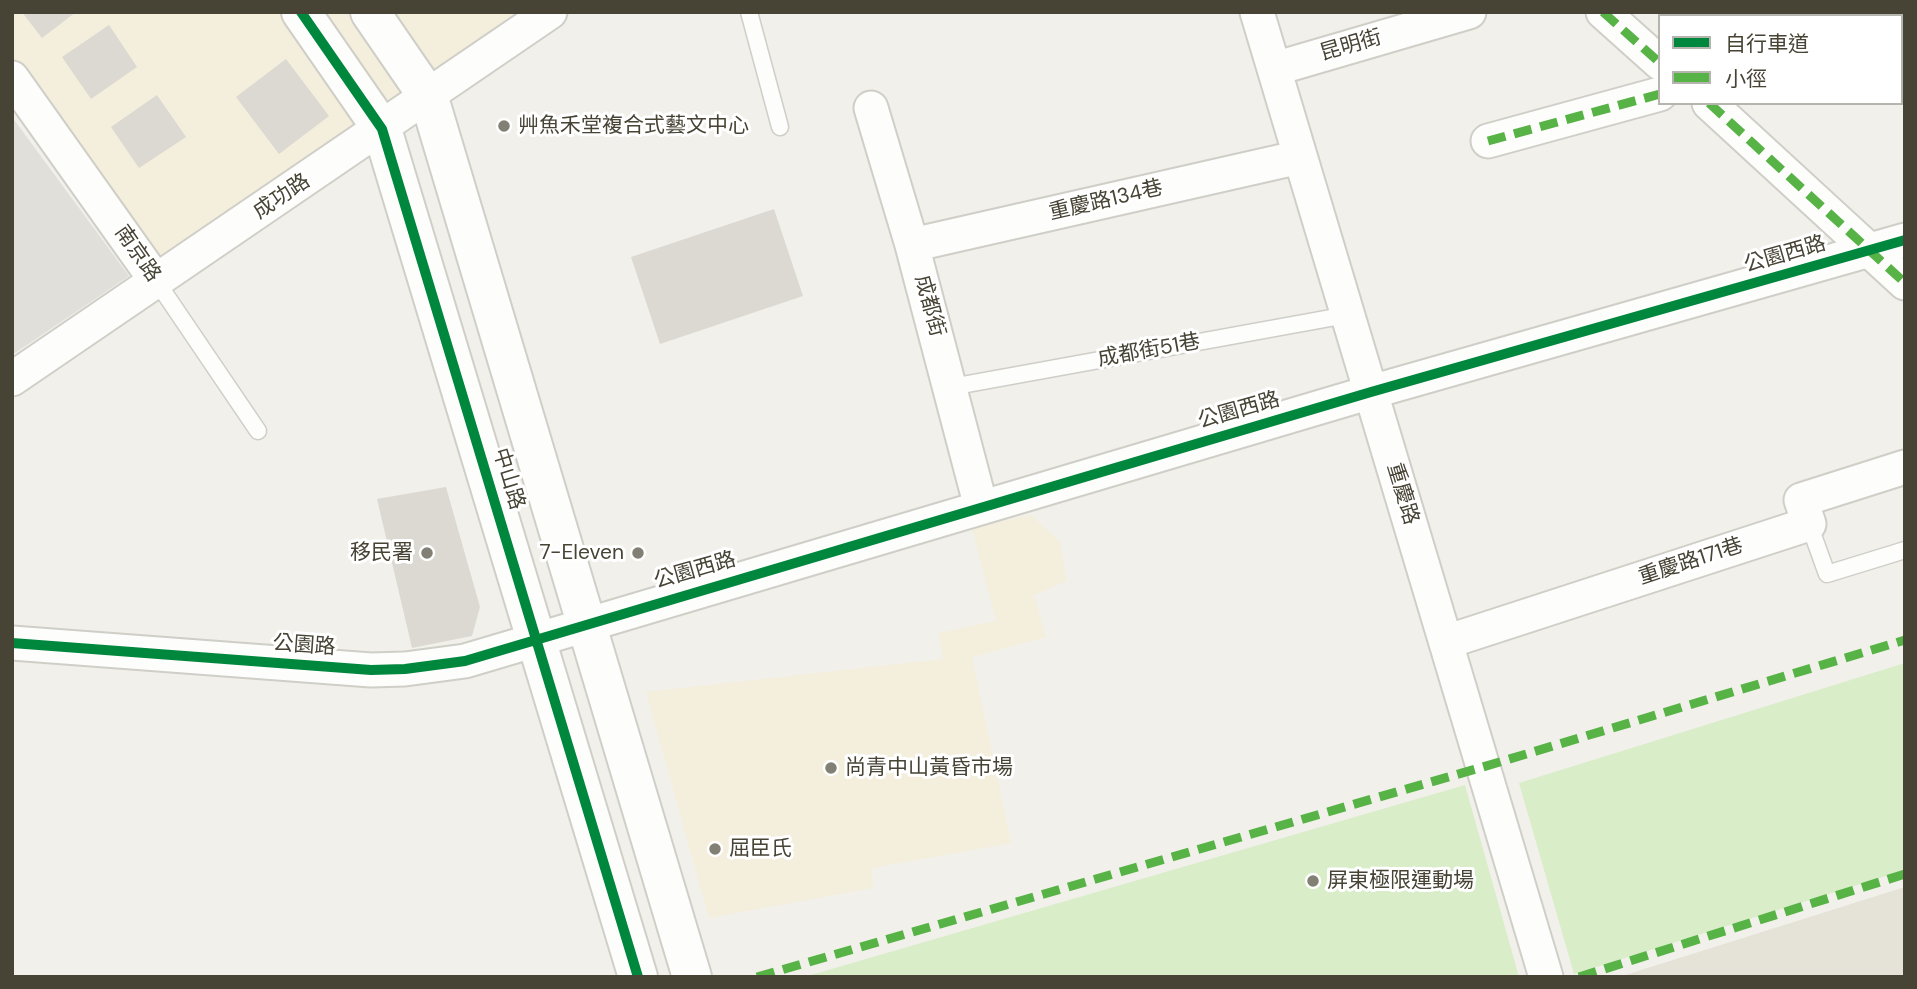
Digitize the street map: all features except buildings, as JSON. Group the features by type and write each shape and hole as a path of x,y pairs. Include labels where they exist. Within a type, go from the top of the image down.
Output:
{"street":[{"name":"中山路","path":"301,12 382,130 638,977"},
{"name":"中山路","path":"370,12 429,98 692,977"},
{"name":"成功路","path":"12,379 429,98 550,12"},
{"name":"重慶路","path":"1257,12 1546,977"},
{"name":"昆明街","path":"1274,69 1469,12"},
{"path":"1603,12 1658,61"},
{"name":"南京路","path":"12,78 157,282"},
{"path":"1488,141 1658,95"},
{"path":"1721,107 1905,283"},
{"name":"成都街","path":"871,108 912,245 981,507"},
{"name":"重慶路134巷","path":"912,245 1300,157"},
{"name":"公園西路","path":"586,624 1371,392 1905,240"},
{"path":"1808,524 1801,500 1905,467"},
{"name":"重慶路171巷","path":"1446,642 1808,524"},
{"name":"公園路","path":"12,643 357,669 405,670 465,661 586,624"}],"lane":[{"path":"748,12 780,127"},
{"name":"南京路","path":"157,282 258,431"},
{"name":"成都街51巷","path":"951,387 1348,315"},
{"path":"1808,524 1826,574 1905,550"}],"shaded area":[{"path":"12,12 517,12 158,267 12,57"},
{"path":"12,117 129,276 12,355"},
{"name":"尚青中山黃昏市場","path":"1031,515 1060,542 1067,581 1034,595 1046,637 972,657 1011,843 872,868 873,888 709,918 646,692 943,659 939,633 996,621 972,528"},
{"path":"1905,887 1905,977 1619,977"}],"green space":[{"path":"1905,663 1905,870 1574,974 1519,783"},
{"name":"屏東極限運動場","path":"1465,785 1519,977 804,977"}],"marked path":[{"path":"1603,12 1658,61"},
{"path":"1488,141 1658,95"},
{"path":"1711,105 1905,283"},
{"path":"757,977 1483,767 1905,640"},
{"path":"1579,977 1905,874"}],"cycle path":[{"path":"301,12 382,129 638,977"},
{"path":"12,643 371,670 405,669 465,661 1371,392 1905,240"}],"place":[{"name":"艸魚禾堂複合式藝文中心","path":"504,126"},
{"name":"移民署","path":"427,553"},
{"name":"7-Eleven","path":"638,553"},
{"name":"尚青中山黃昏市場","path":"831,768"},
{"name":"屈臣氏","path":"715,849"},
{"name":"屏東極限運動場","path":"1313,881"}]}
